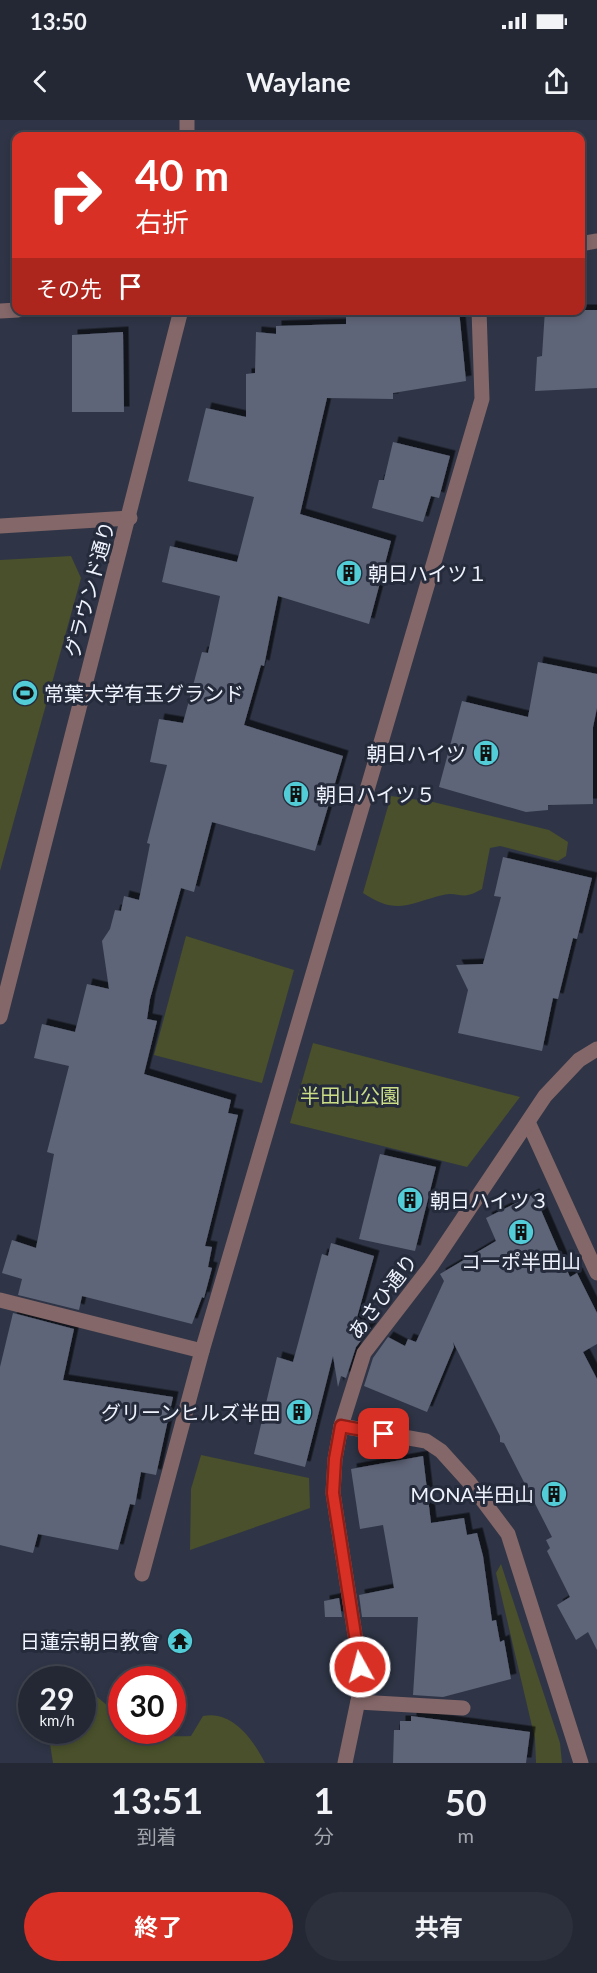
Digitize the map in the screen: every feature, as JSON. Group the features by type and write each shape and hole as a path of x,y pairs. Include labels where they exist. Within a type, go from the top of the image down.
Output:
{"street":[{"name":"グラウンド通り","path":"0,1017 130,518 180,315"},
{"path":"142,1574 202,1351 482,399 479,315"},
{"path":"0,526 130,518"},
{"name":"あさひ通り","path":"345,1763 358,1702 360,1667 333,1493 335,1459 341,1426 364,1353 372,1338 431,1266 529,1124 545,1096 579,1060 597,1049"},
{"path":"529,1124 597,1273"},
{"path":"0,1300 202,1351"},
{"path":"341,1426 426,1441 441,1451 469,1482 508,1534 581,1763"},
{"path":"358,1702 463,1708"}],"green space":[{"name":"常葉大学有玉グランド","path":"71,556 81,578 0,871 0,560"},
{"path":"391,796 433,802 549,830 568,842 566,856 558,861 500,846 490,848 482,889 469,895 443,895 403,906 385,904 363,893"},
{"path":"186,936 294,970 262,1083 154,1055"},
{"name":"半田山公園","path":"313,1043 520,1097 467,1167 290,1123"},
{"path":"201,1455 309,1478 310,1508 190,1550 191,1489"},
{"path":"501,1564 560,1743 562,1763 536,1763 535,1739 496,1573"},
{"path":"96,1696 108,1706 108,1744 186,1744 186,1736 191,1736 203,1716 213,1715 223,1717 240,1728 248,1736 265,1763 53,1763 50,1744 96,1744"}],"building":[{"path":"585,310 597,310 597,388 535,391 537,357 542,356 545,315 585,315"},
{"path":"459,315 466,381 393,393 393,399 327,398 300,514 391,541 369,624 278,596 264,666 261,665 244,725 343,756 315,851 212,822 194,892 181,888 150,999 147,1019 157,1021 144,1074 231,1100 228,1113 238,1115 205,1246 212,1247 208,1267 212,1268 204,1298 202,1297 192,1324 82,1296 79,1310 18,1295 22,1279 2,1273 12,1240 36,1248 54,1154 47,1152 69,1066 34,1058 42,1024 75,1032 87,984 109,989 102,941 110,929 115,910 121,911 124,896 139,900 150,844 147,843 167,765 150,762 159,719 183,723 202,652 208,653 220,596 162,582 170,546 237,562 254,497 188,481 206,408 246,417 246,374 255,373 256,332 276,334 276,326 346,324 346,317"},
{"path":"123,332 124,412 72,412 72,335"},
{"path":"393,442 450,456 439,498 431,496 423,522 372,508 379,480 384,480"},
{"path":"538,662 597,674 597,708 593,727 593,804 548,805 548,810 526,812 439,787 462,701 528,717"},
{"path":"503,857 592,878 577,939 573,938 558,999 553,998 542,1051 458,1033 468,990 456,965 483,964 501,897 494,896"},
{"name":"朝日ハイツ３","path":"380,1154 436,1167 415,1251 359,1239"},
{"path":"534,1194 570,1277 577,1273 597,1313 597,1344 583,1352 597,1379 597,1650 588,1632 576,1640 557,1605 570,1597 547,1551 550,1548 546,1540 552,1537 504,1443 500,1442 500,1436 453,1342 454,1347 427,1412 364,1386 373,1358 388,1337 405,1346 408,1339 416,1342 444,1281 440,1274 496,1241 486,1218"},
{"path":"331,1243 374,1256 356,1321 371,1328 356,1347 346,1378 341,1376 338,1387 333,1356 305,1467 254,1454 277,1357 293,1362 322,1254 328,1256"},
{"path":"13,1313 74,1329 63,1380 173,1397 156,1475 141,1472 135,1505 130,1504 118,1550 38,1534 33,1553 0,1545 0,1367"},
{"path":"423,1456 431,1523 464,1518 467,1535 477,1533 483,1556 492,1621 496,1620 500,1642 504,1640 511,1679 443,1697 413,1695 418,1617 362,1617 359,1595 394,1588 383,1525 360,1529 351,1469"},
{"path":"339,1598 342,1617 325,1617 324,1601"},
{"path":"411,1716 530,1732 526,1763 393,1763 394,1730 400,1730 400,1721 411,1721"}],"place":[{"name":"朝日ハイツ１","path":"349,573"},
{"name":"常葉大学有玉グランド","path":"25,693"},
{"name":"朝日ハイツ","path":"486,753"},
{"name":"朝日ハイツ５","path":"296,794"},
{"name":"朝日ハイツ３","path":"410,1200"},
{"name":"コーポ半田山","path":"521,1232"},
{"name":"グリーンヒルズ半田","path":"299,1412"},
{"name":"MONA半田山","path":"554,1494"},
{"name":"日蓮宗朝日教會","path":"180,1641"}],"route":[{"path":"360,1667 333,1493 335,1459 341,1426 384,1434"}]}
